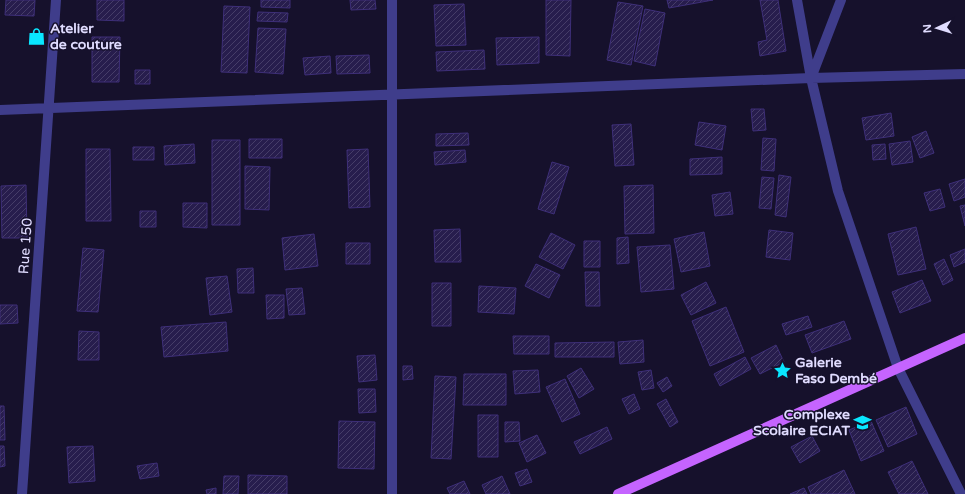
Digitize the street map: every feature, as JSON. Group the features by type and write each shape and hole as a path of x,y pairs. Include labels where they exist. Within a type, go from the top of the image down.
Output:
{"main road":[{"path":"618,494 965,338"}],"street":[{"name":"Rue 150","path":"22,494 56,0"},
{"path":"392,0 392,494"},
{"path":"798,0 811,78 838,191 898,368 961,494"},
{"path":"811,78 841,0"},
{"path":"0,110 811,78 965,74"}],"building":[{"path":"6,0 35,0 34,16 5,15"},
{"path":"97,0 124,0 124,21 97,20"},
{"path":"261,0 290,0 290,8 261,7"},
{"path":"350,0 375,0 376,9 351,10"},
{"path":"546,0 571,0 570,56 546,55"},
{"path":"667,0 713,0 669,8"},
{"path":"760,0 778,0 786,51 760,56 758,42 767,40"},
{"path":"618,2 643,6 631,65 607,60"},
{"path":"464,4 466,45 436,46 434,5"},
{"path":"224,6 250,7 247,73 221,72"},
{"path":"645,9 665,13 655,66 634,61"},
{"path":"258,12 288,13 287,22 257,21"},
{"path":"258,28 286,29 283,74 255,72"},
{"path":"92,37 120,37 119,82 92,82"},
{"path":"539,37 539,63 497,65 496,38"},
{"path":"484,50 485,69 437,71 436,52"},
{"path":"369,55 370,73 337,74 336,56"},
{"path":"330,56 331,73 305,75 303,58"},
{"path":"135,70 150,70 150,84 135,84"},
{"path":"751,109 764,109 766,130 753,131"},
{"path":"891,113 894,136 866,140 862,118"},
{"path":"699,122 726,126 722,150 695,145"},
{"path":"631,124 634,165 615,166 612,125"},
{"path":"926,131 934,153 920,158 912,137"},
{"path":"468,133 469,145 436,146 436,134"},
{"path":"763,138 776,139 774,171 761,170"},
{"path":"249,139 282,139 282,158 249,158"},
{"path":"212,140 240,140 240,225 212,225"},
{"path":"910,141 913,162 892,165 889,144"},
{"path":"194,144 195,163 165,165 164,146"},
{"path":"885,144 886,159 873,160 872,145"},
{"path":"133,147 154,147 154,160 133,160"},
{"path":"86,149 110,149 111,221 86,221"},
{"path":"368,149 370,207 349,208 347,150"},
{"path":"465,150 466,162 435,165 434,152"},
{"path":"722,157 722,174 690,175 690,159"},
{"path":"552,162 569,167 554,214 538,209"},
{"path":"245,166 270,167 269,210 245,209"},
{"path":"779,175 791,177 786,217 775,215"},
{"path":"762,177 774,178 771,209 759,208"},
{"path":"965,179 965,197 954,201 949,184"},
{"path":"26,185 27,238 2,238 1,186"},
{"path":"653,185 654,233 625,234 624,186"},
{"path":"940,189 945,207 930,211 924,193"},
{"path":"730,192 733,214 715,216 712,195"},
{"path":"183,203 207,203 207,228 183,227"},
{"path":"965,205 965,226 960,206"},
{"path":"140,211 156,211 156,227 140,227"},
{"path":"916,227 926,269 898,275 888,234"},
{"path":"460,229 461,262 435,262 434,230"},
{"path":"769,230 793,233 790,260 766,257"},
{"path":"704,232 710,266 681,272 674,239"},
{"path":"551,233 575,245 563,269 539,257"},
{"path":"314,234 318,266 285,270 282,238"},
{"path":"628,237 629,263 617,264 617,238"},
{"path":"584,241 600,241 600,267 584,267"},
{"path":"346,243 370,243 370,264 346,264"},
{"path":"670,245 674,289 641,292 637,247"},
{"path":"83,248 104,250 98,312 77,311"},
{"path":"965,249 965,262 954,267 950,255"},
{"path":"944,259 953,280 943,285 934,264"},
{"path":"536,264 560,275 549,298 525,286"},
{"path":"253,268 254,293 238,293 237,269"},
{"path":"585,272 599,272 600,306 586,306"},
{"path":"227,276 232,312 210,315 206,278"},
{"path":"922,280 931,301 900,313 892,292"},
{"path":"706,282 716,303 691,315 681,295"},
{"path":"432,283 451,283 451,326 432,326"},
{"path":"479,286 516,288 514,314 478,312"},
{"path":"302,288 305,314 289,315 286,289"},
{"path":"266,295 284,295 284,318 267,319"},
{"path":"0,305 17,305 18,323 0,324"},
{"path":"726,307 744,352 710,366 692,321"},
{"path":"808,316 812,327 786,335 782,324"},
{"path":"844,321 851,339 812,353 805,335"},
{"path":"226,322 228,351 164,357 161,327"},
{"path":"79,331 99,332 99,360 78,360"},
{"path":"513,336 549,336 549,354 514,354"},
{"path":"643,340 644,362 620,364 618,342"},
{"path":"614,342 614,357 555,357 555,343"},
{"path":"776,345 784,362 760,374 751,358"},
{"path":"375,355 377,380 359,382 357,356"},
{"path":"745,357 751,369 720,386 714,374"},
{"path":"403,366 412,366 413,379 403,380"},
{"path":"581,368 594,389 579,398 567,376"},
{"path":"538,370 540,392 515,394 513,371"},
{"path":"651,370 654,388 642,390 638,372"},
{"path":"464,374 506,374 506,405 463,405"},
{"path":"435,376 456,377 451,459 431,458"},
{"path":"667,377 672,386 663,392 657,383"},
{"path":"565,379 580,414 562,422 546,387"},
{"path":"358,389 375,389 376,412 359,413"},
{"path":"634,394 640,409 629,414 622,399"},
{"path":"666,399 678,422 670,427 657,404"},
{"path":"0,406 4,406 5,440 0,440"},
{"path":"906,407 917,434 888,447 876,420"},
{"path":"478,415 498,415 498,457 478,457"},
{"path":"339,421 375,422 374,469 338,468"},
{"path":"871,421 884,451 861,461 849,430"},
{"path":"505,422 519,422 520,441 505,442"},
{"path":"607,427 612,439 580,454 574,442"},
{"path":"537,435 546,453 527,462 519,443"},
{"path":"812,436 820,451 800,463 791,447"},
{"path":"0,446 4,446 5,466 0,467"},
{"path":"93,446 95,481 69,483 67,447"},
{"path":"912,461 928,494 899,494 888,472"},
{"path":"157,463 159,476 140,479 137,466"},
{"path":"527,469 532,482 520,486 515,473"},
{"path":"844,470 855,494 811,494 808,487"},
{"path":"248,475 287,476 287,494 248,494"},
{"path":"224,476 239,476 238,494 223,494"},
{"path":"502,476 510,494 486,494 482,485"},
{"path":"464,481 470,494 450,494 447,488"},
{"path":"216,488 216,494 207,494 206,490"},
{"path":"804,488 807,494 790,494"}],"place":[{"name":"Atelier de couture","path":"37,36"},
{"name":"Galerie Faso Dembé","path":"782,370"},
{"name":"Complexe Scolaire ECIAT","path":"863,422"}]}
